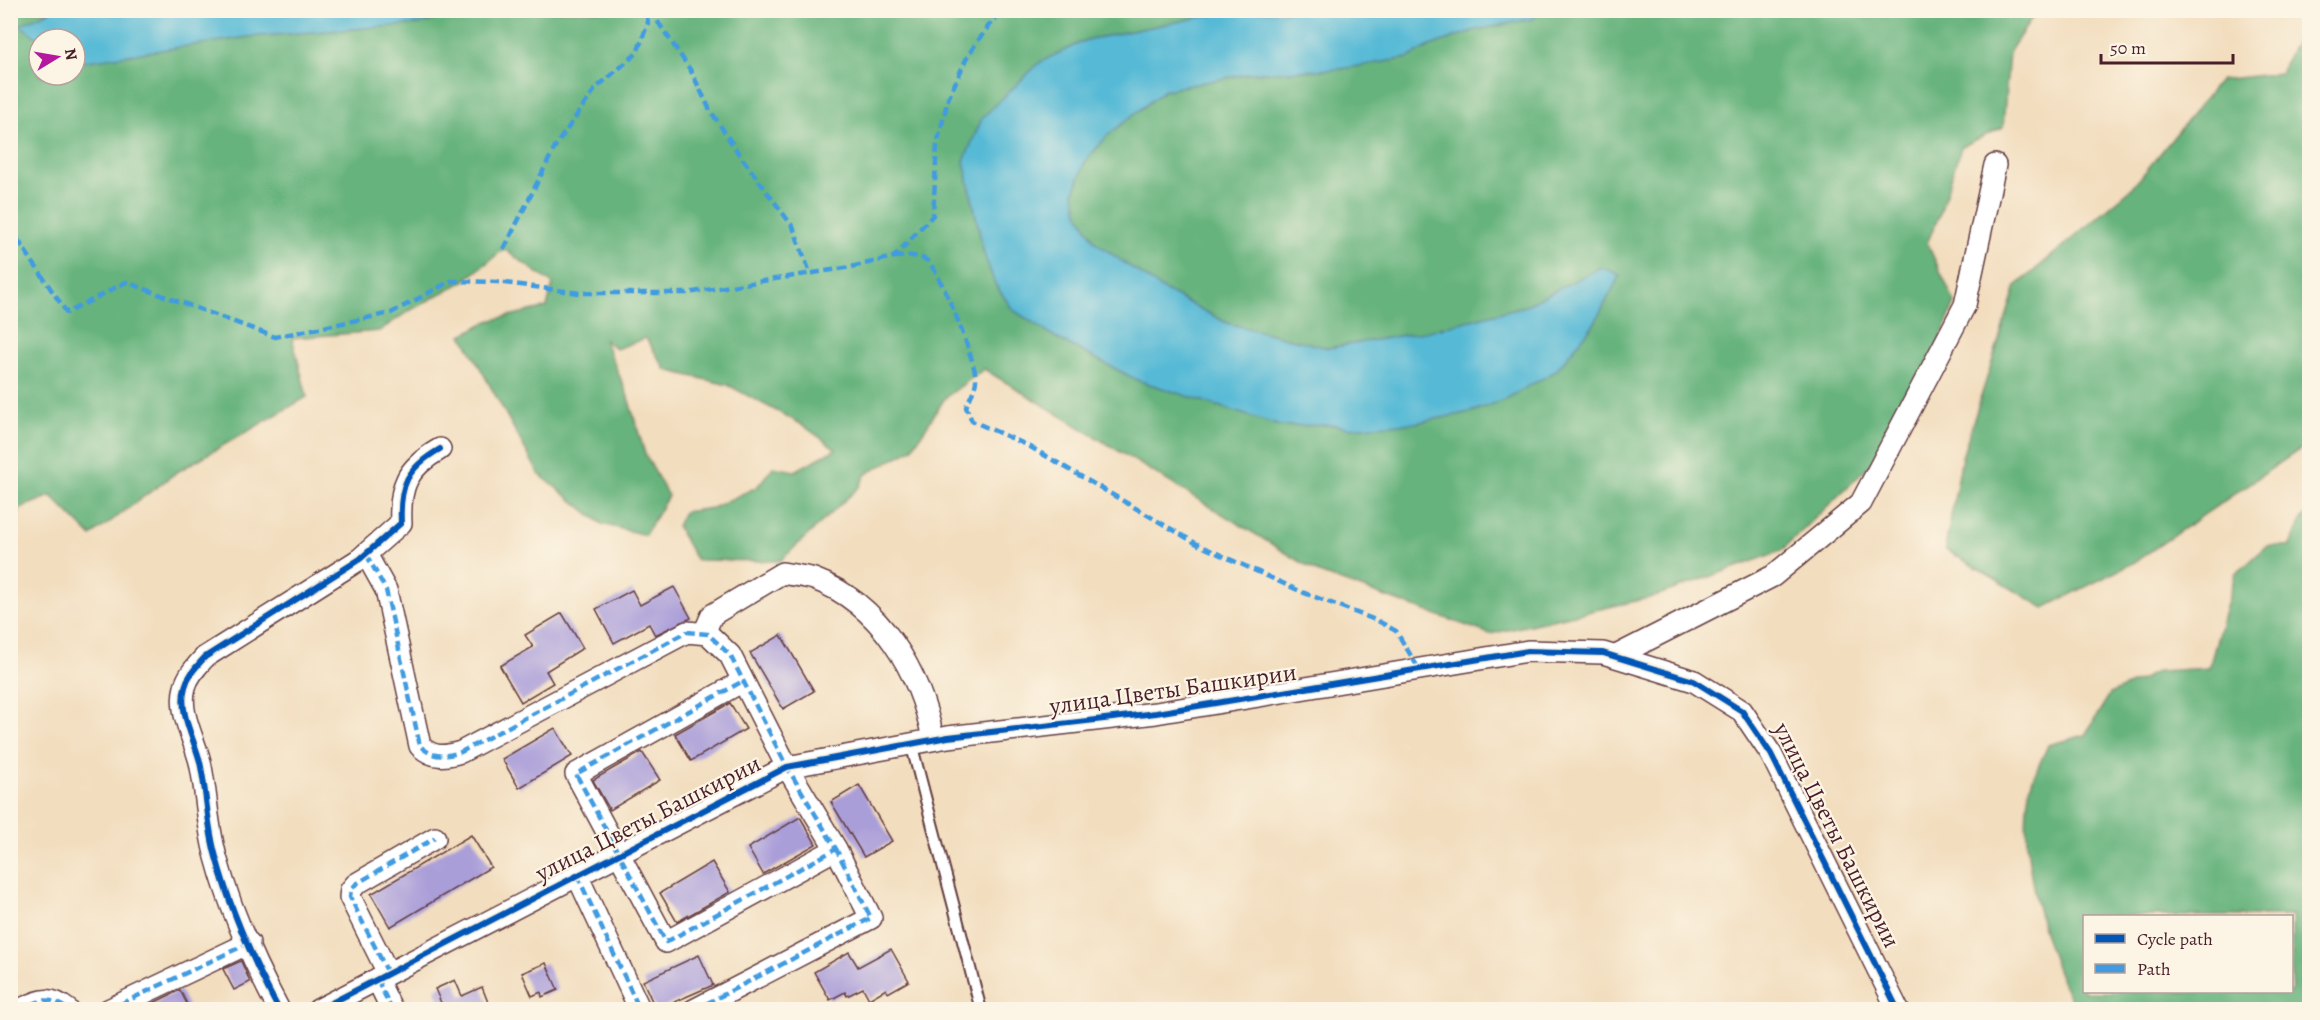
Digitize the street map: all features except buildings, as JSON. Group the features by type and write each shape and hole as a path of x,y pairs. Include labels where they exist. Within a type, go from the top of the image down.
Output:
{"street":[{"path":"1616,656 1773,576 1861,503 1965,305 1995,165"},
{"path":"279,1010 249,943 216,859 208,824 206,790 184,707 184,687 191,672 205,657 366,554 401,523 400,502 408,476 420,460 440,449"},
{"path":"366,554 386,590 420,746 428,753 437,756 461,752 687,633 704,633 719,642 743,681 787,767 836,849 871,918 694,1010"},
{"path":"704,633 712,615 782,573 814,579 845,596 877,620 890,636 907,665 929,717 933,739"},
{"name":"улица Цветы Башкирии","path":"318,1010 787,767 933,739 1156,712 1528,651 1603,652 1694,681 1742,711 1771,754 1898,1010"},
{"path":"743,681 576,774 666,942 836,849"},
{"path":"392,1010 382,976 350,897 351,890 356,884 435,838"},
{"path":"577,875 640,1010"},
{"path":"108,1010 249,943"},
{"path":"19,1010 43,1000 56,1000 68,1010"}],"lane":[{"path":"911,743 981,1010"}],"green space":[{"path":"11,11 2037,11 2009,52 2003,127 1961,147 1939,216 1927,243 1955,303 1900,436 1781,551 1653,597 1490,634 1319,573 984,369 945,398 912,449 866,474 859,487 780,561 696,560 677,526 684,512 712,508 757,487 773,467 795,471 836,449 801,424 728,385 666,370 646,338 616,349 604,339 627,394 645,454 668,496 645,535 602,524 539,474 462,335 488,321 547,307 553,284 504,249 464,281 409,311 379,331 292,338 307,397 177,472 91,536 51,496 20,508 11,554"},
{"path":"2301,31 2310,32 2309,443 2133,563 2044,608 1945,549 1962,457 2016,286 2132,188 2220,80 2280,73"},
{"path":"2309,511 2309,1009 2076,1009 2054,961 2045,933 2037,904 2027,845 2029,792 2048,745 2085,735 2110,694 2159,671 2209,668 2235,575 2267,546 2291,546 2301,520"}],"water":[{"path":"51,10 461,11 421,24 248,37 87,61 87,27 27,27 27,30 20,25"},
{"path":"1231,11 1543,11 1531,19 1472,31 1430,46 1408,58 1341,69 1252,73 1165,90 1108,135 1085,162 1074,192 1078,212 1095,242 1162,289 1227,323 1328,348 1428,331 1525,306 1601,267 1620,275 1594,324 1556,371 1504,400 1471,412 1415,423 1349,428 1334,425 1280,426 1137,380 1058,339 1013,310 995,284 984,254 964,161 982,118 1040,62 1086,40"}],"marked path":[{"path":"504,249 556,145 596,88 637,53 648,23 646,10"},
{"path":"650,10 691,71 710,110 739,154 793,227 810,273"},
{"path":"10,228 67,313 126,282 275,337 391,313 451,281 498,282 579,293 687,293 851,267 894,257 933,215 937,145 948,99 968,55 992,21 1006,10"},
{"path":"894,257 914,256 926,260 948,297 975,371 976,383 966,407 972,421 1027,445 1199,545 1302,592 1378,621 1396,631 1419,669"},
{"path":"366,554 386,590 420,746 430,753 449,755 461,752 687,632 708,634 730,655 787,767 836,849 666,942 576,774 743,681"},
{"path":"388,973 350,897 351,890 356,884 435,838"},
{"path":"694,1010 871,918 836,849"},
{"path":"577,875 640,1010"},
{"path":"108,1010 249,943"},
{"path":"377,979 392,1010"},
{"path":"19,1010 44,1001 55,1002 68,1010"}],"cycle path":[{"path":"279,1010 243,935 216,857 200,762 185,715 183,696 186,683 205,657 360,559 401,523 402,498 407,479 420,463 440,449"},
{"path":"318,1010 787,767 948,737 1156,713 1528,651 1603,653 1694,681 1742,711 1771,754 1898,1010"}]}
